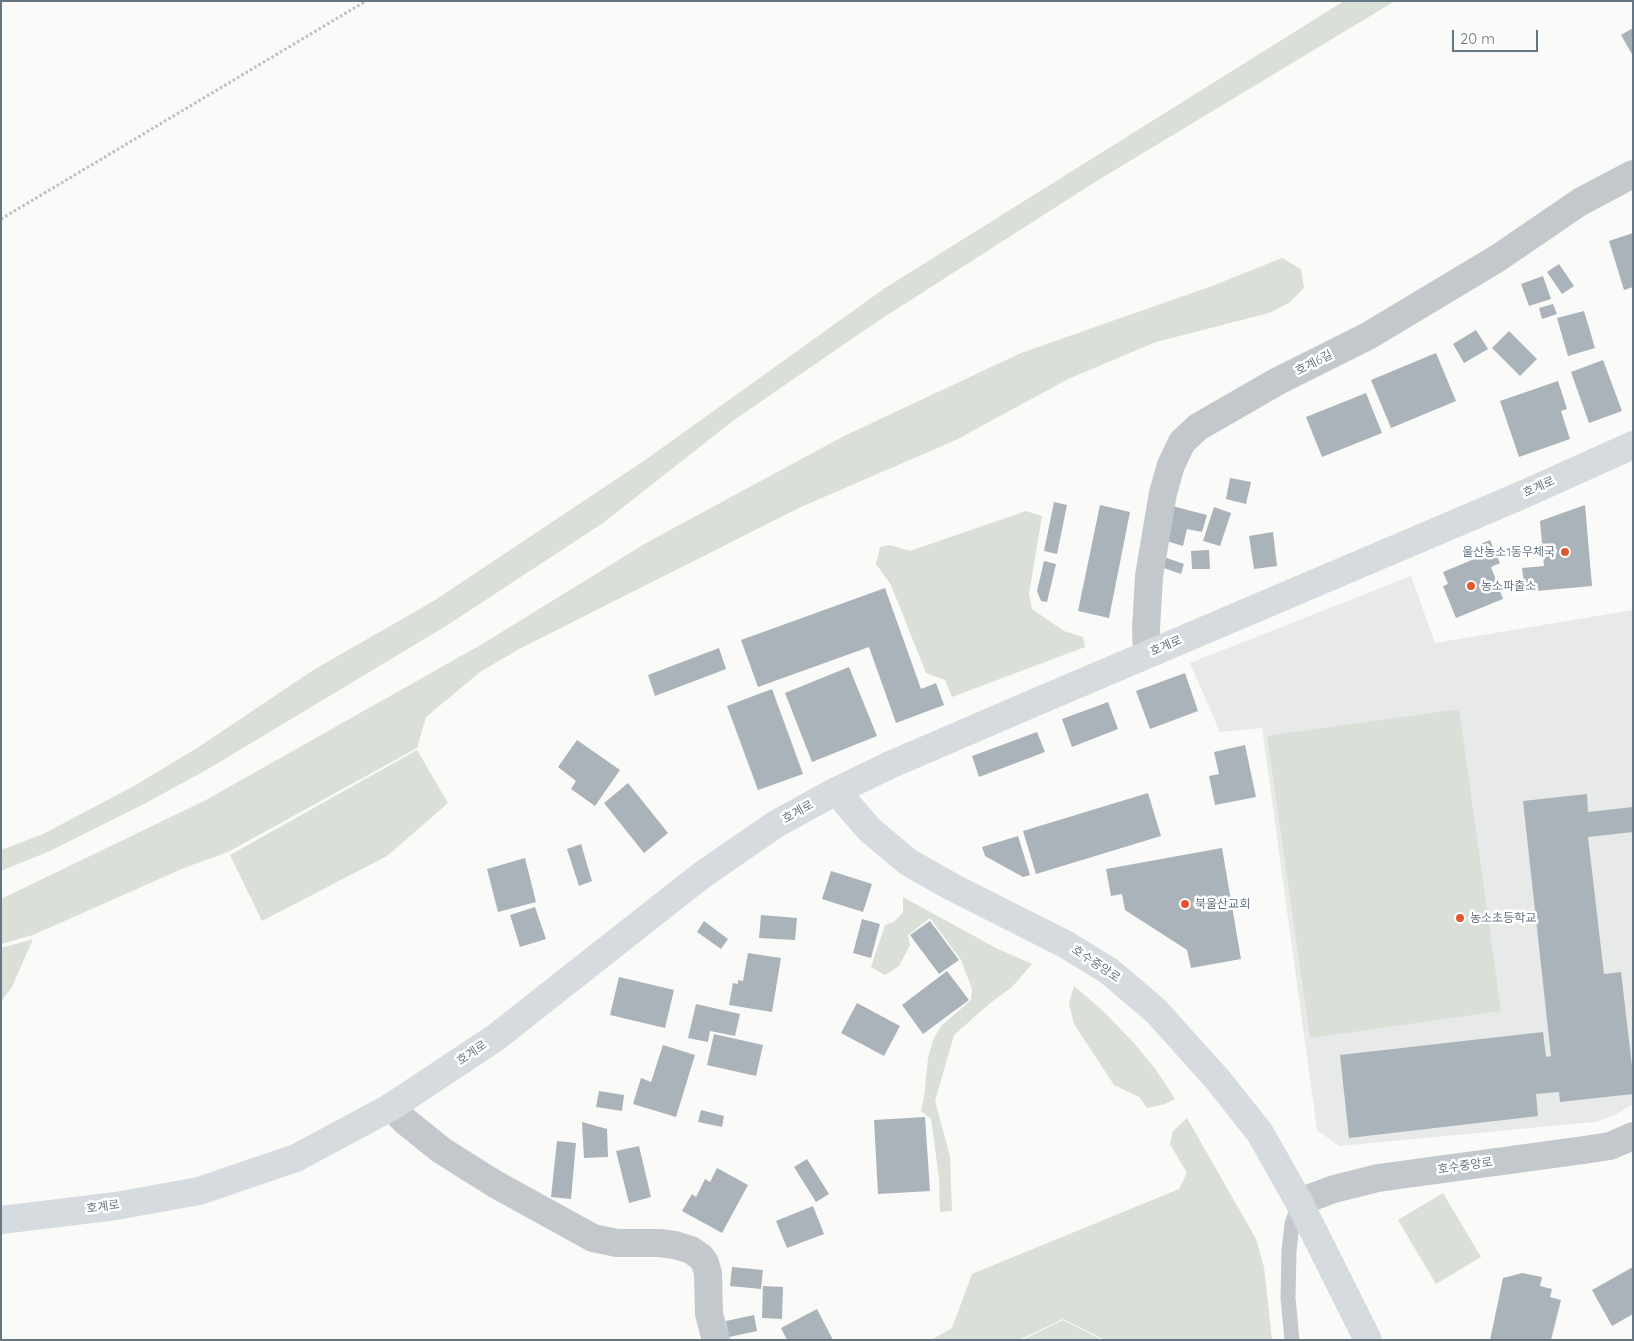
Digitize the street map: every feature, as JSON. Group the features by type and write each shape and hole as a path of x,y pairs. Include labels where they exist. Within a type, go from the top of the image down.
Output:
{"street":[{"name":"호계6길","path":"1147,654 1146,629 1149,576 1170,465 1182,442 1198,427 1278,381 1368,336 1498,258 1580,202 1633,174"},
{"name":"호계로","path":"1,1220 116,1206 199,1190 296,1158 391,1107 495,1038 702,875 776,824 836,791 890,765 1522,495 1633,445"},
{"name":"호수중앙로","path":"836,791 870,830 908,862 952,887 1065,944 1109,971 1156,1011 1218,1080 1260,1133 1299,1202 1368,1340"},
{"path":"391,1107 441,1150 479,1174 593,1238 617,1243 675,1245 691,1250 701,1256 708,1273 709,1314 716,1340"},
{"name":"호수중앙로","path":"1299,1202 1334,1189 1378,1178 1610,1146 1633,1136"}],"lane":[{"path":"1292,1340 1288,1298 1289,1251 1292,1224 1299,1202"}],"path":[{"path":"1,219 366,1"}],"shaded area":[{"path":"1344,1 1395,1 1095,182 875,323 734,420 603,523 446,626 208,769 142,805 50,851 1,871 1,850 43,834 134,786 197,748 315,669 432,602 648,458 885,288"},
{"path":"1282,258 1301,269 1304,288 1289,303 1269,313 1156,342 1068,379 956,440 801,507 521,648 480,672 426,717 417,748 228,852 184,868 33,935 1,944 1,899 206,800 484,643 646,543 844,436 1021,353 1212,286"},
{"path":"1026,511 1042,516 1029,594 1032,609 1064,631 1083,637 1085,647 952,697 945,680 926,673 891,585 876,564 880,547 890,545 910,551"},
{"name":"농소초등학교","path":"1411,576 1435,643 1633,610 1633,1104 1615,1115 1595,1122 1339,1146 1317,1130 1262,728 1220,732 1190,663"},
{"path":"1459,709 1501,1011 1310,1038 1267,736"},
{"path":"417,750 448,803 387,856 262,921 230,855"},
{"path":"903,897 996,948 1032,964 1012,987 989,1004 954,1035 935,1101 950,1156 952,1211 940,1212 939,1178 931,1119 921,1111 928,1058 933,1040 941,1026 971,1000 972,989 961,960 930,918 908,935 910,945 899,966 885,975 871,967 885,925 894,922 903,912"},
{"path":"33,939 12,987 1,1001 1,948"},
{"path":"1074,986 1101,1009 1135,1044 1156,1070 1175,1099 1165,1104 1147,1108 1139,1097 1114,1085 1074,1024 1069,1003"},
{"path":"1187,1118 1256,1239 1264,1267 1272,1340 1105,1340 1063,1319 1019,1340 931,1340 952,1328 972,1274 1179,1189 1187,1173 1170,1144 1173,1131"},
{"path":"1443,1193 1481,1257 1436,1284 1398,1220"},
{"path":"1063,1320 1102,1340 1022,1340"}],"building":[{"path":"1633,28 1633,56 1621,35"},
{"path":"1633,233 1633,287 1624,290 1609,241"},
{"path":"1559,264 1574,286 1562,294 1547,272"},
{"path":"1543,276 1551,299 1529,306 1521,284"},
{"path":"1553,304 1557,314 1542,319 1539,308"},
{"path":"1584,311 1595,348 1568,356 1557,318"},
{"path":"1476,330 1488,349 1464,363 1453,344"},
{"path":"1509,331 1537,359 1520,376 1492,348"},
{"path":"1436,353 1456,401 1391,428 1371,380"},
{"path":"1603,360 1622,411 1589,423 1571,372"},
{"path":"1558,381 1567,409 1561,411 1570,439 1519,457 1500,401"},
{"path":"1366,393 1382,433 1322,457 1306,417"},
{"path":"1230,478 1251,482 1246,504 1226,499"},
{"path":"1054,502 1067,505 1057,554 1044,551"},
{"path":"1100,505 1130,512 1109,618 1078,611"},
{"path":"1585,505 1592,586 1525,592 1522,568 1544,566 1540,521"},
{"path":"1172,506 1207,515 1202,532 1187,529 1183,546 1163,540"},
{"path":"1214,507 1231,513 1220,546 1203,541"},
{"path":"1273,532 1277,566 1254,569 1249,536"},
{"path":"1490,540 1500,563 1491,567 1503,599 1456,618 1443,586 1448,584 1443,572 1479,557 1475,546"},
{"path":"1209,550 1210,569 1192,569 1191,551"},
{"path":"1161,556 1184,564 1181,574 1158,566"},
{"path":"1044,561 1056,564 1047,602 1041,601 1037,591"},
{"path":"885,588 921,689 936,683 944,705 896,723 869,647 758,687 741,640"},
{"path":"719,648 726,669 655,696 648,675"},
{"path":"849,667 877,736 812,762 785,693"},
{"path":"1185,673 1198,711 1150,729 1136,691"},
{"path":"772,689 803,774 758,790 727,706"},
{"path":"1108,702 1118,729 1072,747 1062,719"},
{"path":"1037,732 1045,752 979,777 972,756"},
{"path":"577,740 620,770 595,806 571,789 576,781 558,767"},
{"path":"1245,745 1256,797 1215,805 1209,776 1219,774 1214,752"},
{"path":"628,783 668,833 644,853 604,803"},
{"path":"1148,793 1161,836 1036,874 1023,831"},
{"path":"1587,794 1588,812 1633,807 1633,832 1588,837 1604,974 1621,972 1633,1075 1633,1094 1560,1102 1559,1092 1536,1094 1538,1116 1349,1138 1340,1055 1543,1032 1546,1057 1551,1056 1523,801"},
{"path":"1018,836 1030,875 1023,877 985,856 982,847"},
{"path":"581,844 592,881 579,886 567,849"},
{"path":"1222,848 1241,959 1191,968 1187,950 1125,910 1122,894 1111,896 1106,869"},
{"path":"525,858 536,902 498,912 487,869"},
{"path":"831,871 872,884 863,912 822,899"},
{"path":"535,907 546,939 520,947 510,915"},
{"path":"761,915 797,918 795,940 759,938"},
{"path":"862,919 880,924 871,958 853,953"},
{"path":"704,921 728,939 721,949 697,932"},
{"path":"930,921 959,960 939,974 910,935"},
{"path":"748,953 781,958 772,1012 729,1005 733,983 738,984 738,980 743,981"},
{"path":"947,971 969,1000 923,1034 902,1005"},
{"path":"619,977 674,990 665,1028 610,1015"},
{"path":"857,1003 900,1026 884,1056 841,1033"},
{"path":"696,1004 740,1014 735,1036 710,1031 708,1042 688,1038"},
{"path":"714,1034 763,1045 756,1076 707,1065"},
{"path":"663,1045 695,1055 676,1117 633,1104 641,1078 651,1082"},
{"path":"599,1091 624,1095 622,1111 596,1107"},
{"path":"701,1110 724,1116 722,1127 698,1122"},
{"path":"925,1117 930,1191 878,1194 874,1120"},
{"path":"582,1122 607,1129 608,1157 584,1158"},
{"path":"557,1141 576,1143 571,1199 551,1197"},
{"path":"639,1146 651,1197 629,1203 616,1151"},
{"path":"807,1159 829,1194 816,1202 794,1167"},
{"path":"717,1168 748,1185 722,1233 682,1211 692,1194 696,1197 705,1179 710,1182"},
{"path":"813,1206 824,1234 787,1248 776,1221"},
{"path":"732,1267 763,1270 761,1289 730,1286"},
{"path":"1633,1267 1633,1314 1612,1326 1592,1290"},
{"path":"1522,1273 1542,1277 1540,1286 1552,1289 1550,1297 1561,1300 1551,1340 1490,1340 1503,1278"},
{"path":"763,1286 783,1287 782,1319 762,1318"},
{"path":"817,1309 833,1340 787,1340 781,1328"},
{"path":"754,1315 757,1331 729,1337 726,1321"}],"place":[{"name":"울산농소1동우체국","path":"1565,552"},
{"name":"농소파출소","path":"1471,586"},
{"name":"북울산교회","path":"1185,904"},
{"name":"농소초등학교","path":"1460,918"}]}
